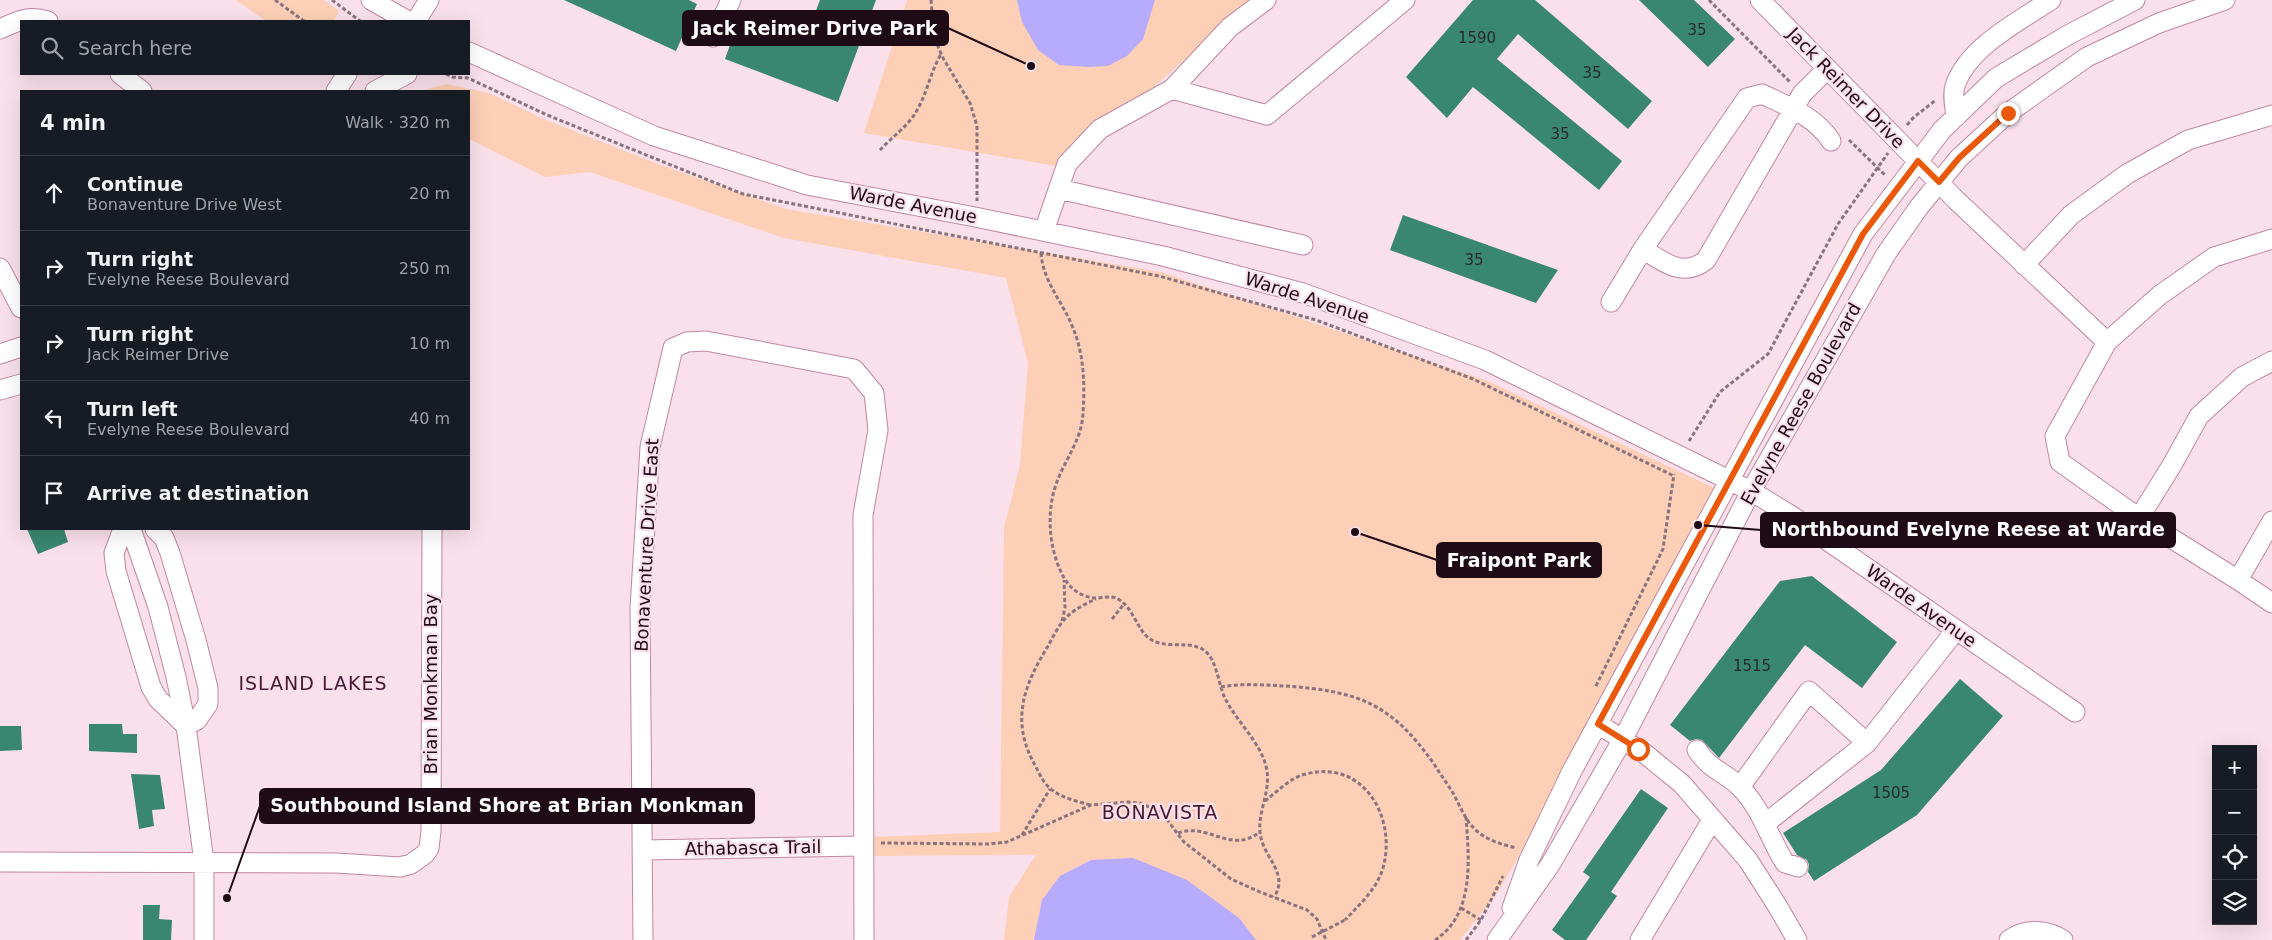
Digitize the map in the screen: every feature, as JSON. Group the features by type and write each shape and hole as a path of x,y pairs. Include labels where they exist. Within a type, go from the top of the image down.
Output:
{"street":[{"path":"417,20 429,0"},
{"path":"713,37 731,0"},
{"path":"1044,231 1067,164 1100,129 1172,89 1230,28 1266,0"},
{"path":"1172,89 1267,115 1405,0"},
{"name":"Jack Reimer Drive","path":"1760,0 1939,182 2106,342"},
{"path":"1956,117 1954,87 1969,60 2007,29 2051,0"},
{"name":"Evelyne Reese Boulevard","path":"1506,937 1529,860 1572,771 1731,481 1827,298 1863,234 1942,130 1996,78 2068,35 2135,0"},
{"name":"Evelyne Reese Boulevard","path":"1506,937 1623,739 1751,491 1886,254 1919,207 1959,158 2008,113 2087,57 2160,23 2225,0"},
{"path":"382,8 406,20"},
{"path":"0,28 20,20 36,17 45,20"},
{"name":"Warde Avenue","path":"474,58 654,136 789,180 1163,256 1303,293 1485,360 1751,491 1792,516 2076,712"},
{"path":"1643,249 1659,260 1683,269 1697,267 1706,260 1802,94 1827,69"},
{"path":"121,75 141,90"},
{"path":"337,90 346,75"},
{"path":"375,90 383,75"},
{"path":"376,90 402,75"},
{"path":"1611,302 1643,249 1747,98 1762,94 1816,123 1831,141"},
{"path":"2024,265 2071,215 2127,174 2188,140 2272,115"},
{"path":"1059,189 1303,246"},
{"path":"2272,239 2214,257 2160,295 2106,342 2055,436 2060,462 2138,518 2272,603"},
{"path":"0,268 20,306"},
{"name":"Bonaventure Drive East","path":"643,940 640,608 650,447 673,348 687,342 706,341 854,369 874,393 878,430 863,515 862,844 864,940"},
{"path":"0,354 20,348"},
{"path":"2138,518 2172,465 2199,416 2242,377 2272,361"},
{"path":"0,390 20,384"},
{"path":"2238,580 2272,522"},
{"path":"123,530 114,553 116,571 151,687 160,701 186,726"},
{"path":"131,530 158,607 186,726 204,862 204,940"},
{"path":"156,530 164,538 170,553 208,688 208,704 197,720 186,726"},
{"name":"Brian Monkman Bay","path":"0,862 336,863 400,867 411,864 425,854 429,848 431,831 432,530"},
{"path":"1766,822 1867,743 1956,630"},
{"path":"1740,787 1809,691 1867,743"},
{"path":"1598,724 1644,753 1682,784 1748,860 1778,907 1796,940"},
{"path":"1697,750 1711,768 1740,787 1766,822 1776,850 1785,863 1798,867"},
{"path":"1640,940 1712,820"},
{"name":"Athabasca Trail","path":"643,850 862,844"},
{"path":"2009,940 2014,936 2038,931 2056,935 2063,940"}],"path":[{"path":"275,0 303,20"},
{"path":"332,0 359,20"},
{"path":"931,0 934,37 941,54 970,102 977,126 975,217"},
{"path":"880,150 914,115 927,91 933,68 941,54"},
{"path":"448,75 468,78 547,115 743,194 1159,276 1316,320 1473,379 1674,476"},
{"path":"1594,690 1663,549 1674,476 1693,431 1720,392 1768,354 1838,224 1914,117 1954,87"},
{"path":"1041,252 1045,275 1073,328 1084,378 1083,416 1080,429 1071,455 1058,479 1050,518 1056,556 1063,577 1069,587 1083,595 1118,599 1150,638 1159,643 1201,648 1213,663 1230,708 1260,753 1266,766 1268,782 1260,832 1266,851 1280,880 1279,890 1274,897"},
{"path":"1061,624 1066,608 1063,577"},
{"path":"1091,806 1050,789 1032,760 1022,735 1021,721 1022,705 1028,684 1036,665 1061,624 1069,614 1099,598"},
{"path":"1112,619 1124,604"},
{"path":"1221,687 1252,684 1305,688 1337,692 1357,697 1372,704 1397,722 1416,741 1452,791 1472,827 1484,836 1516,849 1520,840"},
{"path":"1264,802 1291,781 1304,774 1316,772 1348,776 1368,791 1383,819 1387,849 1383,870 1375,885 1345,920 1312,937"},
{"path":"1020,836 1050,789"},
{"path":"862,844 989,844 1007,842 1091,806 1128,802 1140,803 1162,813 1178,834 1205,860 1232,879 1307,910 1317,919 1326,940"},
{"path":"1435,940 1442,936 1455,920 1461,908 1467,883 1466,817"},
{"path":"1178,834 1194,830 1235,841 1252,837 1260,832"},
{"path":"1466,940 1482,920 1503,875"},
{"path":"1461,908 1482,920"}],"shaded area":[{"path":"236,0 324,0 339,11 334,20 265,20"},
{"path":"907,0 1253,0 1062,167 864,133"},
{"path":"1017,0 1155,0 1143,39 1127,56 1108,66 1089,67 1059,65 1038,50 1022,22"},
{"path":"446,84 489,93 546,120 658,164 786,209 1161,272 1488,381 1727,494 1498,892 1460,940 1004,940 1009,897 1036,855 873,856 871,837 1000,832 1004,528 1020,465 1028,363 1006,278 784,238 590,172 545,177 470,140 470,90 425,90"},
{"path":"1133,858 1187,880 1239,918 1256,940 1034,940 1042,900 1060,876 1091,860"}],"building":[{"path":"564,0 689,0 697,4 676,51"},
{"path":"820,0 876,0 838,102 725,59 740,17 804,42"},
{"path":"1473,0 1535,0 1652,101 1628,129 1518,34 1497,59 1622,161 1599,190 1473,87 1447,118 1406,77"},
{"path":"1639,0 1694,0 1735,39 1708,67"},
{"path":"1403,215 1558,270 1536,303 1390,250"},
{"path":"27,530 64,530 68,542 38,554"},
{"path":"1812,576 1897,642 1862,688 1805,645 1719,758 1702,740 1690,741 1670,725 1780,581"},
{"path":"1960,679 2003,716 1917,815 1814,881 1808,872 1809,865 1807,860 1797,855 1783,833 1881,770"},
{"path":"89,724 122,724 123,734 137,734 137,753 89,751"},
{"path":"0,726 21,726 22,750 0,751"},
{"path":"131,774 160,775 165,809 152,810 154,826 139,829"},
{"path":"1641,789 1668,808 1611,892 1617,896 1586,940 1565,940 1552,930 1590,877 1583,872"},
{"path":"143,905 160,905 159,919 172,920 171,940 143,940"}],"place":[{"name":"Jack Reimer Drive Park","path":"1031,66"},
{"name":"Northbound Evelyne Reese at Warde","path":"1698,525"},
{"name":"Fraipont Park","path":"1355,532"},
{"name":"Southbound Island Shore at Brian Monkman","path":"227,898"}],"district":[{"name":"ISLAND LAKES","path":"313,683"},
{"name":"BONAVISTA","path":"1160,812"}],"route":[{"path":"1638,749 1598,724 1863,234 1918,161 1939,182 1959,158 2008,113"}]}
